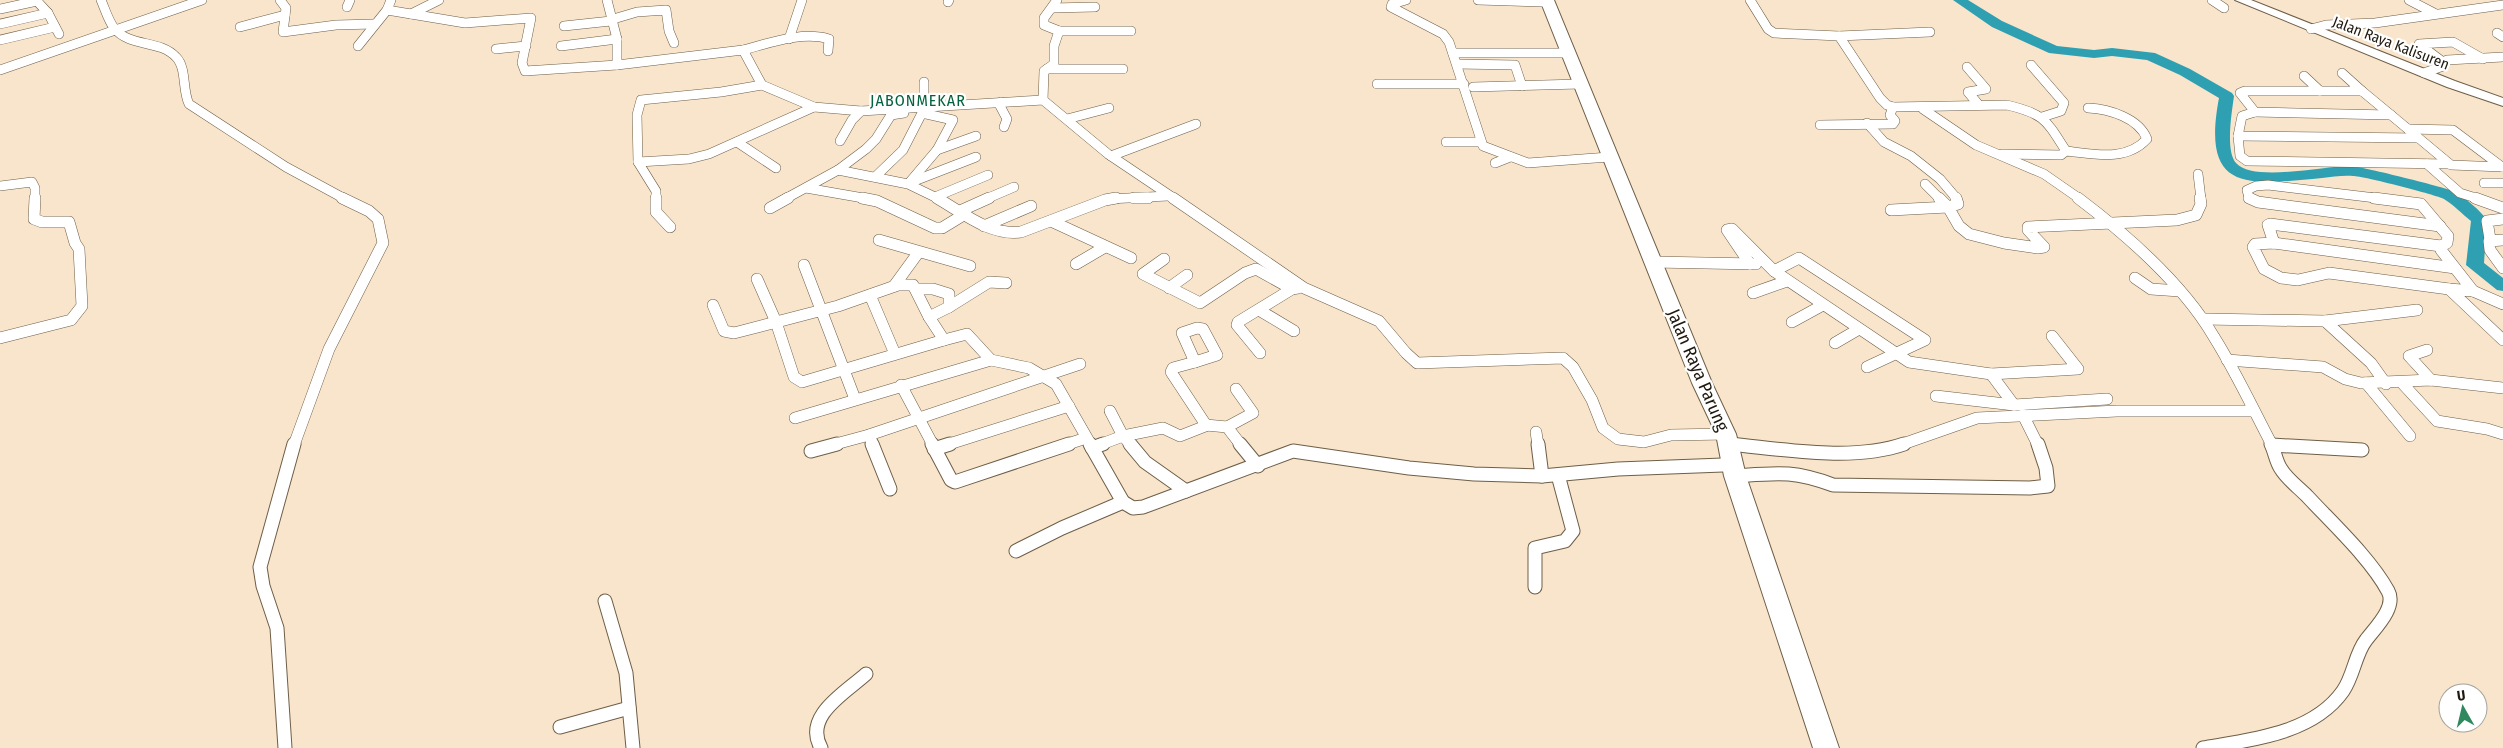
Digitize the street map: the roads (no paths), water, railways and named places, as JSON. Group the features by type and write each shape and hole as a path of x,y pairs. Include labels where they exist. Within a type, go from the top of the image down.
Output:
{"highway":[{"name":"Jalan Raya Parung","path":"1544,1 1563,53 1577,84"},
{"name":"Jalan Raya Parung","path":"1544,1 1724,437"},
{"name":"Jalan Raya Parung","path":"1607,157 1654,262 1724,437 1729,470 1811,748"},
{"name":"Jalan Raya Parung","path":"1729,470 1826,748"}],"main road":[{"name":"Jalan Raya Kalisuren","path":"2241,0 2424,73 2503,102"}],"street":[{"path":"0,9 37,0 48,13 57,30 0,40"},
{"path":"101,0 116,30 121,35 171,53 180,64 184,97 189,104 286,167 325,190 369,211 378,219 382,230 382,243 377,257 323,360 307,403 292,448 260,567 263,586 277,628 285,748"},
{"path":"0,70 202,0"},
{"path":"280,0 286,8 283,32 336,25 374,24"},
{"path":"358,46 387,10 391,0"},
{"path":"411,14 439,0"},
{"path":"607,0 617,39 617,65"},
{"path":"789,39 802,0"},
{"path":"1057,0 1044,18 1044,25 1059,31 1132,30"},
{"path":"1406,0 1392,4 1391,7 1443,34 1453,53 1468,85 1480,142"},
{"path":"1478,0 1544,1"},
{"path":"1750,0 1768,29 1774,33 1839,36 1930,32"},
{"path":"2212,0 2224,8"},
{"path":"2409,0 2434,13"},
{"path":"2311,29 2326,26 2376,24 2434,13 2503,5"},
{"path":"1052,8 1095,7"},
{"path":"387,10 465,23 531,18 522,63 525,71 617,65 743,50 789,39 826,38 829,40 828,51"},
{"path":"564,26 611,20 637,12 666,10 669,31 674,43"},
{"path":"0,24 48,13"},
{"path":"240,27 285,15"},
{"path":"1043,100 1044,71 1054,64 1054,46 1059,31"},
{"path":"1839,36 1880,98 1887,105 1893,107 1923,109 1978,104 2012,107 2042,117 2061,112 2064,103 2031,65"},
{"path":"561,46 617,39"},
{"path":"2483,58 2452,42 2418,44 2443,62 2503,58"},
{"path":"496,49 526,46"},
{"path":"743,50 762,85"},
{"path":"1453,53 1563,53"},
{"path":"2494,58 2503,64"},
{"path":"2424,73 2443,66 2443,62"},
{"path":"1457,64 1515,65 1522,86"},
{"path":"1967,66 1986,89 1968,92 1978,104"},
{"path":"1047,69 1123,69"},
{"path":"2342,73 2448,164"},
{"path":"2304,76 2320,91"},
{"path":"875,177 903,150 926,108 924,82"},
{"path":"1377,84 1522,86 1577,84"},
{"path":"670,227 656,212 656,191 638,162 638,115 641,100 720,92 762,85 814,107 861,111 1043,100 1111,156 1304,288 1379,321 1389,328 1406,357 1417,363 1555,358 1568,361 1592,400 1603,428 1618,439 1644,442 1671,435 1724,437 1812,452 1890,449 1964,421 2023,415 2116,411 2254,411"},
{"path":"2256,112 2241,92 2362,91"},
{"path":"1001,102 999,104 1007,119 1004,128"},
{"path":"638,162 689,159 737,142 814,107"},
{"path":"1820,125 1895,123 1890,115 1893,107"},
{"path":"770,208 838,170 876,139 891,115 926,108 953,120 937,150 908,183"},
{"path":"1067,119 1109,108"},
{"path":"1995,154 2060,155 2066,151 2123,153 2140,148 2147,139 2144,131 2130,120 2100,108 2088,108"},
{"path":"1923,109 1948,128 1995,154 2044,174 2111,223 2180,290 2204,319 2272,446 2280,468 2359,552 2389,592 2390,602 2385,614 2361,646 2353,673 2342,692 2324,709 2292,729 2220,747 2203,748"},
{"path":"840,142 852,120 861,111"},
{"path":"2391,115 2256,112 2242,116 2238,136 2240,156 2247,161 2448,164 2456,166 2503,167"},
{"path":"2042,117 2066,151"},
{"path":"1111,156 1196,124"},
{"path":"1867,124 1884,142 1917,161 1949,188 1958,204 1948,208 1891,210"},
{"path":"2408,129 2452,130 2503,167"},
{"path":"937,150 976,136"},
{"path":"2238,136 2418,138"},
{"path":"737,142 776,168"},
{"path":"1446,142 1480,142 1492,150 1510,157 1536,163 1607,157"},
{"path":"908,183 976,157"},
{"path":"1495,163 1510,157"},
{"path":"2427,164 2460,193 2503,208"},
{"path":"838,170 908,183 998,232 1015,233 1115,198 1141,199 1168,196"},
{"path":"1925,184 1948,208 1966,233 2042,249 2044,247 2027,228 2177,220 2196,215 2201,204 2198,174"},
{"path":"935,197 988,175"},
{"path":"0,186 32,182 35,188 34,219 40,222 62,220 69,222 72,227 74,244 79,249 82,306 79,313 71,320 0,338"},
{"path":"2484,183 2503,183"},
{"path":"2274,243 2268,225 2270,224 2441,246 2449,240 2440,226 2425,207 2416,202 2268,185 2247,190 2249,198 2258,202 2440,226"},
{"path":"806,188 877,201 935,228 942,228 962,212 1014,187"},
{"path":"984,226 1030,206"},
{"path":"2501,265 2490,250 2490,239 2486,222 2490,219 2503,219"},
{"path":"1051,220 1131,258"},
{"path":"1750,264 1727,230 1732,229 1770,267 1787,281 1913,363 1992,374 2078,369 2052,336"},
{"path":"2490,239 2503,240"},
{"path":"879,240 918,253 970,266"},
{"path":"2455,268 2274,243 2259,242 2253,247 2264,269 2281,278 2298,280 2329,273 2473,291 2503,304"},
{"path":"2441,246 2441,250 2473,291"},
{"path":"1076,264 1105,247"},
{"path":"894,286 918,253"},
{"path":"1654,262 1750,264 1770,267 1800,258 1925,340 1867,368"},
{"path":"1164,259 1143,274 1200,303 1245,273 1256,269 1292,289"},
{"path":"804,265 823,309 842,370 855,399"},
{"path":"1169,288 1187,275"},
{"path":"2135,278 2144,288 2154,292 2180,290"},
{"path":"757,279 776,322 794,377 797,380 806,382 967,334 991,360"},
{"path":"1753,293 1787,281"},
{"path":"929,318 989,282 1006,283"},
{"path":"713,305 727,333 776,322 870,295 894,286 910,283 916,289 929,318 944,340"},
{"path":"1260,353 1237,325 1238,322 1292,289 1304,288"},
{"path":"916,289 942,290 949,294 949,307"},
{"path":"2449,289 2503,340"},
{"path":"870,295 895,354"},
{"path":"1792,322 1823,306"},
{"path":"1259,310 1294,331"},
{"path":"2204,319 2325,321 2417,310"},
{"path":"2325,321 2371,363 2386,384"},
{"path":"1835,343 1859,329"},
{"path":"2428,350 2410,354 2409,356 2431,380"},
{"path":"795,418 901,385 991,360 1029,368 1056,384 1123,502 1133,508 1143,507 1258,466 1294,451 1409,468 1474,474 1542,476 1618,469 1729,470 1784,472 1806,475 1833,484 2030,488 2048,486 2048,476 2037,442 2023,415"},
{"path":"2227,360 2318,366 2329,369 2352,381 2366,383 2386,384 2431,380 2503,388"},
{"path":"1195,362 1173,368 1171,372 1208,426"},
{"path":"811,451 870,435 1080,364"},
{"path":"1992,374 2014,405"},
{"path":"2366,383 2410,436"},
{"path":"2402,383 2431,417 2437,421 2487,429 2503,434"},
{"path":"901,385 916,418 954,482 1089,443 1123,436 1163,428 1167,428 1176,436 1180,436 1208,426 1227,427 1253,413 1236,389"},
{"path":"1936,396 2014,405 2107,399"},
{"path":"934,449 1069,406"},
{"path":"1110,411 1123,436 1145,462 1186,491"},
{"path":"1227,427 1258,466"},
{"path":"1536,432 1542,476"},
{"path":"870,435 890,489"},
{"path":"2272,446 2362,450"},
{"path":"1535,587 1535,548 1565,541 1574,531 1558,475"},
{"path":"1016,551 1062,528 1123,502"},
{"path":"605,600 626,673 634,748"},
{"path":"821,748 814,736 816,721 821,714 866,674"},
{"path":"560,727 629,708"}],"waterway":[{"path":"1959,0 1997,24 2054,50 2094,54 2112,52 2150,56 2185,72 2227,96 2223,118 2224,154 2229,165 2238,172 2270,178 2353,171 2449,195 2479,220 2475,265 2503,286"}],"district":[{"name":"JABONMEKAR","path":"918,100"}]}
